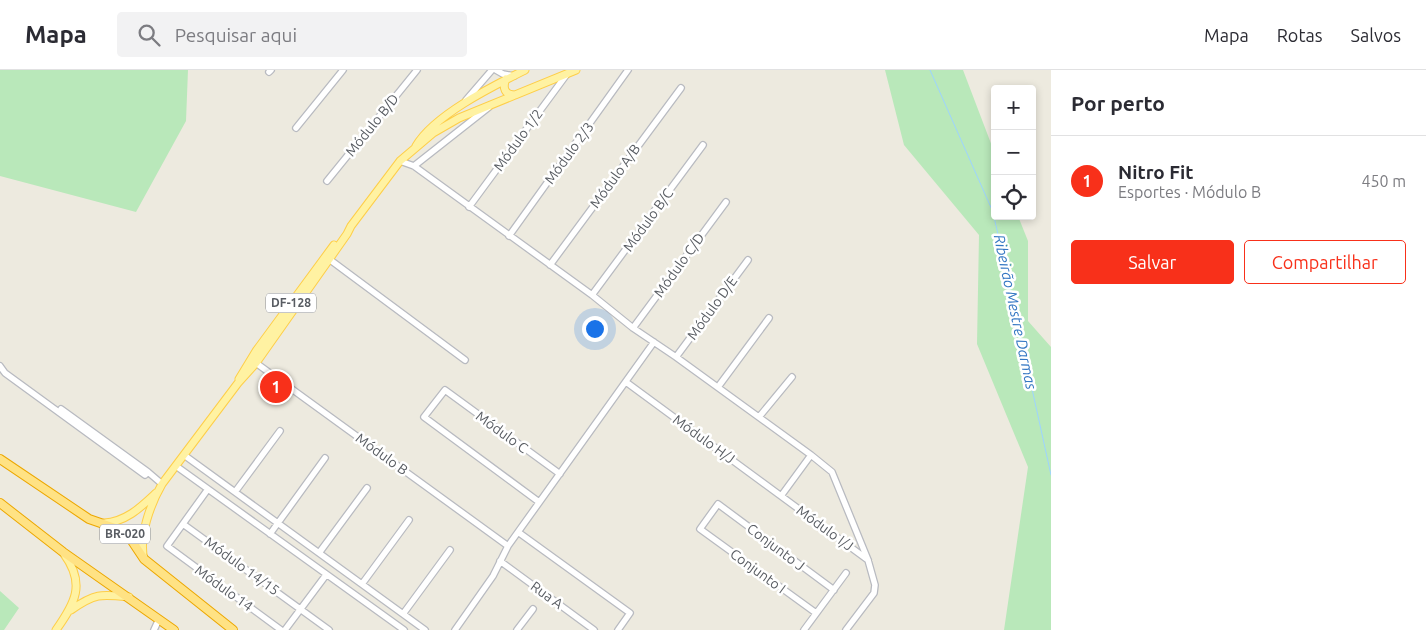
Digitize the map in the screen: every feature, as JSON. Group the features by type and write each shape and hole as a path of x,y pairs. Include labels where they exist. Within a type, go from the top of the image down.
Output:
{"highway":[{"name":"BR-020","path":"0,459 89,519 115,528 128,535 144,559 233,630"},
{"path":"0,502 63,552 174,630"}],"main road":[{"name":"DF-128","path":"413,149 419,139 432,126 463,104 525,70"},
{"name":"DF-128","path":"238,383 244,369 256,351 269,339 400,161 413,149 447,125 576,70"},
{"path":"510,77 504,86 504,91 511,95 516,95"},
{"name":"DF-128","path":"144,559 142,544 146,522 162,484 238,383 256,363 269,339 302,289 344,231 351,226"},
{"path":"302,289 310,284"},
{"path":"244,369 256,363 256,351"},
{"name":"DF-128","path":"99,524 112,523 125,518 157,493"},
{"path":"63,552 72,566 76,583 76,595 71,610"},
{"path":"56,630 71,610 85,600 104,595 129,597"}],"street":[{"path":"296,128 343,70"},
{"name":"Módulo B/D","path":"328,181 416,70"},
{"path":"463,104 494,70 510,77"},
{"name":"Módulo 2/3","path":"509,236 628,70"},
{"name":"Módulo 1/2","path":"468,206 567,74"},
{"name":"Módulo A/B","path":"550,265 681,88"},
{"path":"414,166 492,106"},
{"name":"Módulo B/C","path":"592,295 703,145"},
{"path":"400,161 414,166 592,295 633,328 718,386 832,472 868,560 875,585 874,593 846,630"},
{"name":"Módulo C/D","path":"633,328 726,202"},
{"path":"329,259 465,360"},
{"name":"Módulo D/E","path":"676,357 748,260"},
{"path":"718,386 769,318"},
{"path":"455,630 493,576 508,546 654,342"},
{"path":"0,359 6,369 162,484"},
{"name":"Módulo B","path":"256,363 508,546"},
{"path":"0,366 5,373 145,475 148,472"},
{"path":"760,417 792,376"},
{"name":"Módulo H/J","path":"626,382 781,496"},
{"name":"Módulo C","path":"540,502 424,418 445,390 560,474"},
{"path":"235,492 280,431"},
{"path":"184,455 425,630"},
{"path":"781,496 811,455"},
{"path":"270,534 325,458"},
{"path":"176,466 404,630"},
{"path":"218,496 226,486"},
{"path":"319,553 367,488"},
{"path":"183,524 208,489"},
{"name":"Módulo I/J","path":"781,496 868,560"},
{"name":"Conjunto I","path":"718,504 700,529 816,613"},
{"name":"Conjunto J","path":"718,504 834,590"},
{"path":"254,522 261,511"},
{"path":"362,584 409,520"},
{"name":"Módulo 14","path":"183,524 167,546 281,630"},
{"name":"Módulo 14/15","path":"183,524 329,630"},
{"path":"518,532 630,613 618,630"},
{"path":"304,559 312,548"},
{"path":"403,614 450,550"},
{"name":"Rua A","path":"500,561 585,627 594,630"},
{"path":"804,630 846,573"},
{"path":"285,630 326,575"},
{"path":"382,615 390,604"},
{"path":"518,630 533,609"},
{"path":"154,630 159,620"}],"green space":[{"path":"0,70 188,70 186,121 136,212 0,176"},
{"path":"885,70 963,70 991,144 991,220 1020,220 1028,241 1028,321 1051,347 1051,630 1004,630 1028,467 977,344 979,235 904,145"},
{"path":"0,591 19,608 4,630 0,630"}],"waterway":[{"name":"Ribeirão Mestre Darmas","path":"930,70 993,212 1051,475"}],"place":[{"name":"Nitro Fit","path":"276,387"}]}
